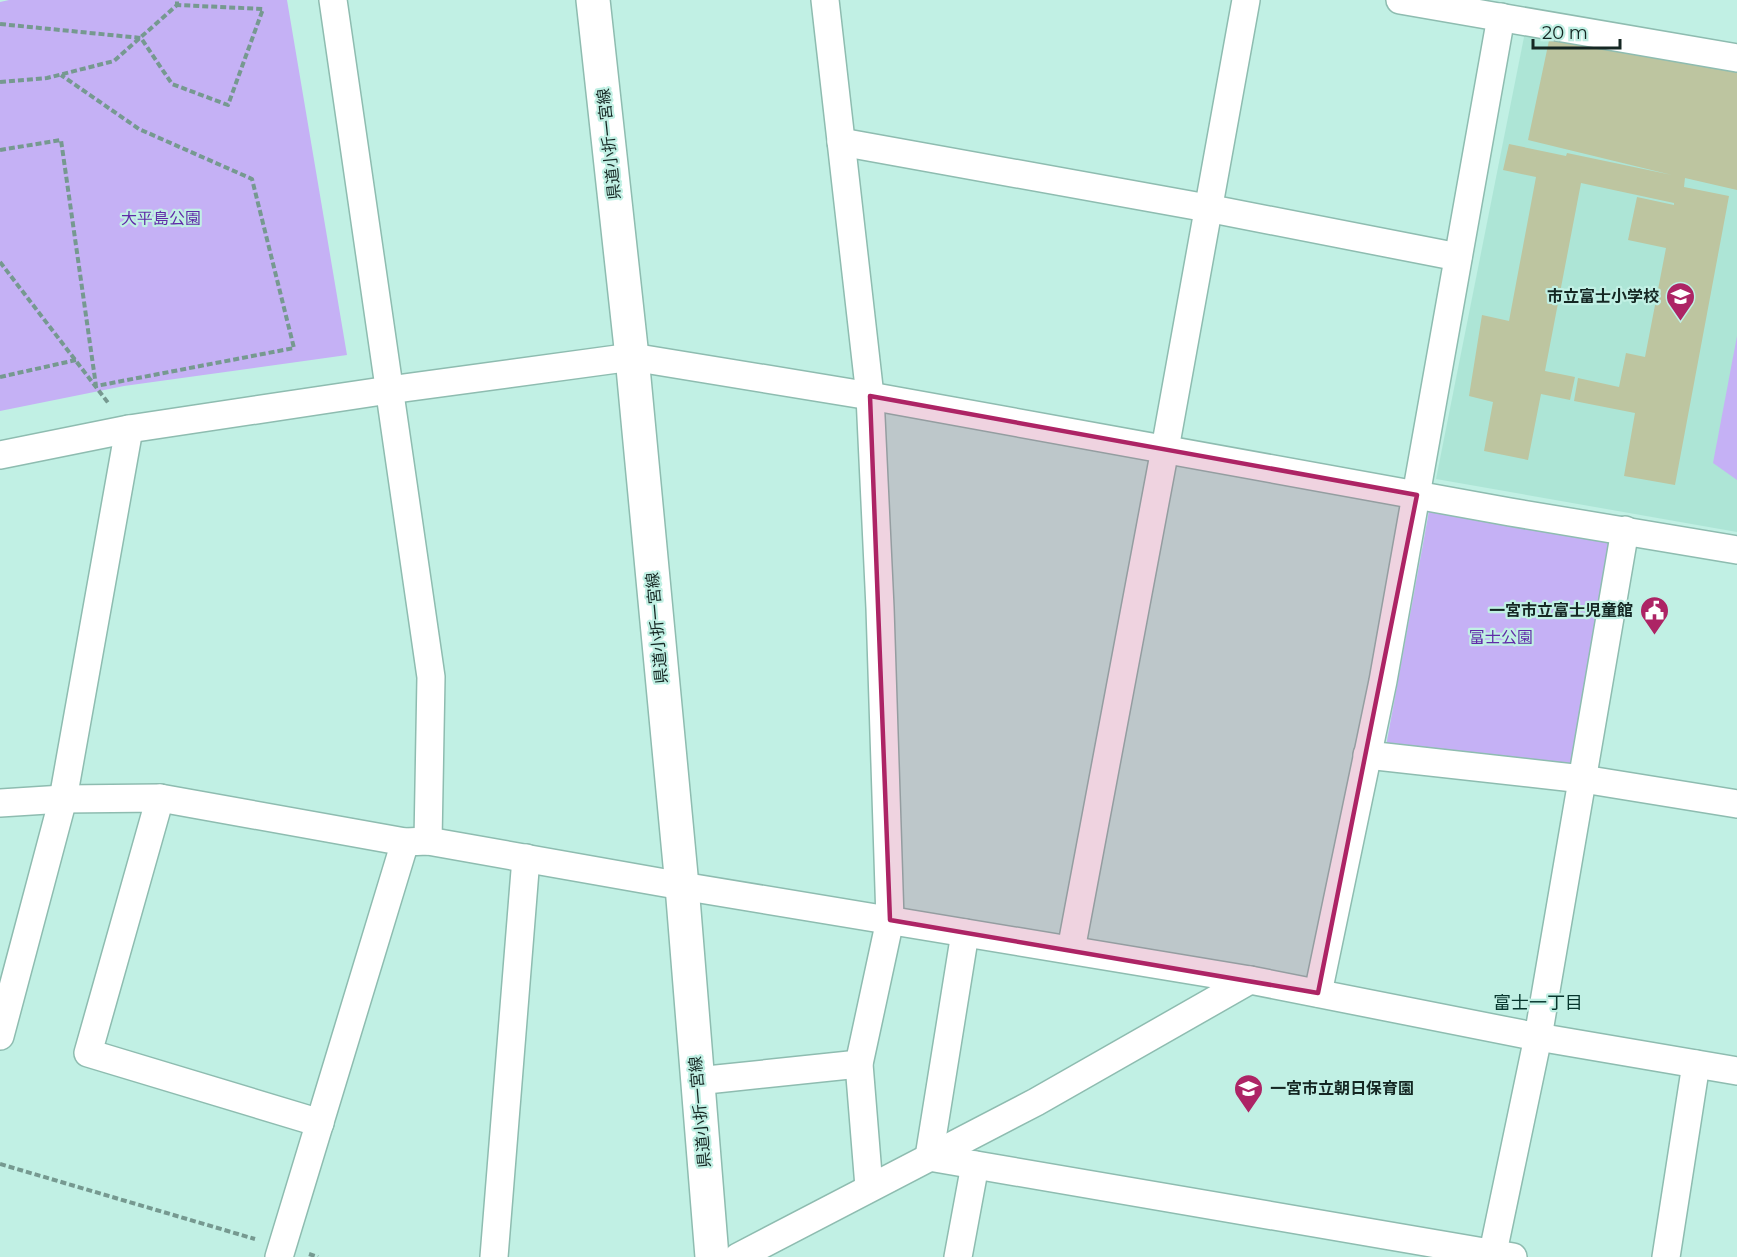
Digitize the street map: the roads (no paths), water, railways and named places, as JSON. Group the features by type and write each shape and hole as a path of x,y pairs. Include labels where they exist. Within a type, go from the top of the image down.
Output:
{"main road":[{"name":"県道小折一宮線","path":"593,0 632,357 682,886 712,1257"}],"street":[{"path":"280,1252 320,1123 417,842 431,677 333,0"},
{"path":"825,0 870,396 880,608 890,920 859,1064 869,1187"},
{"path":"1071,950 1246,0"},
{"path":"1401,0 1737,58"},
{"path":"1318,993 1417,495 1501,17"},
{"path":"841,142 1207,208 1458,257"},
{"path":"0,455 129,429 632,357 870,396 1417,495 1737,550"},
{"path":"0,1036 63,799 129,429"},
{"path":"929,1157 1499,1256 1626,530"},
{"path":"1367,755 1583,779 1737,804"},
{"path":"160,798 88,1053 320,1123"},
{"path":"0,803 63,799 160,798 1250,980 1538,1037 1737,1071"},
{"path":"494,1257 526,858"},
{"path":"929,1157 965,933"},
{"path":"738,1257 1036,1102 1250,980"},
{"path":"697,1081 859,1064"},
{"path":"1666,1257 1696,1064"},
{"path":"958,1257 975,1165"}],"place":[{"name":"市立富士小学校","path":"1680,322"},
{"name":"一宮市立富士児童館","path":"1654,636"},
{"name":"一宮市立朝日保育園","path":"1249,1114"}],"district":[{"name":"富士一丁目","path":"1538,1003"}],"park label":[{"name":"大平島公園","path":"161,218"},
{"name":"富士公園","path":"1501,637"}]}
